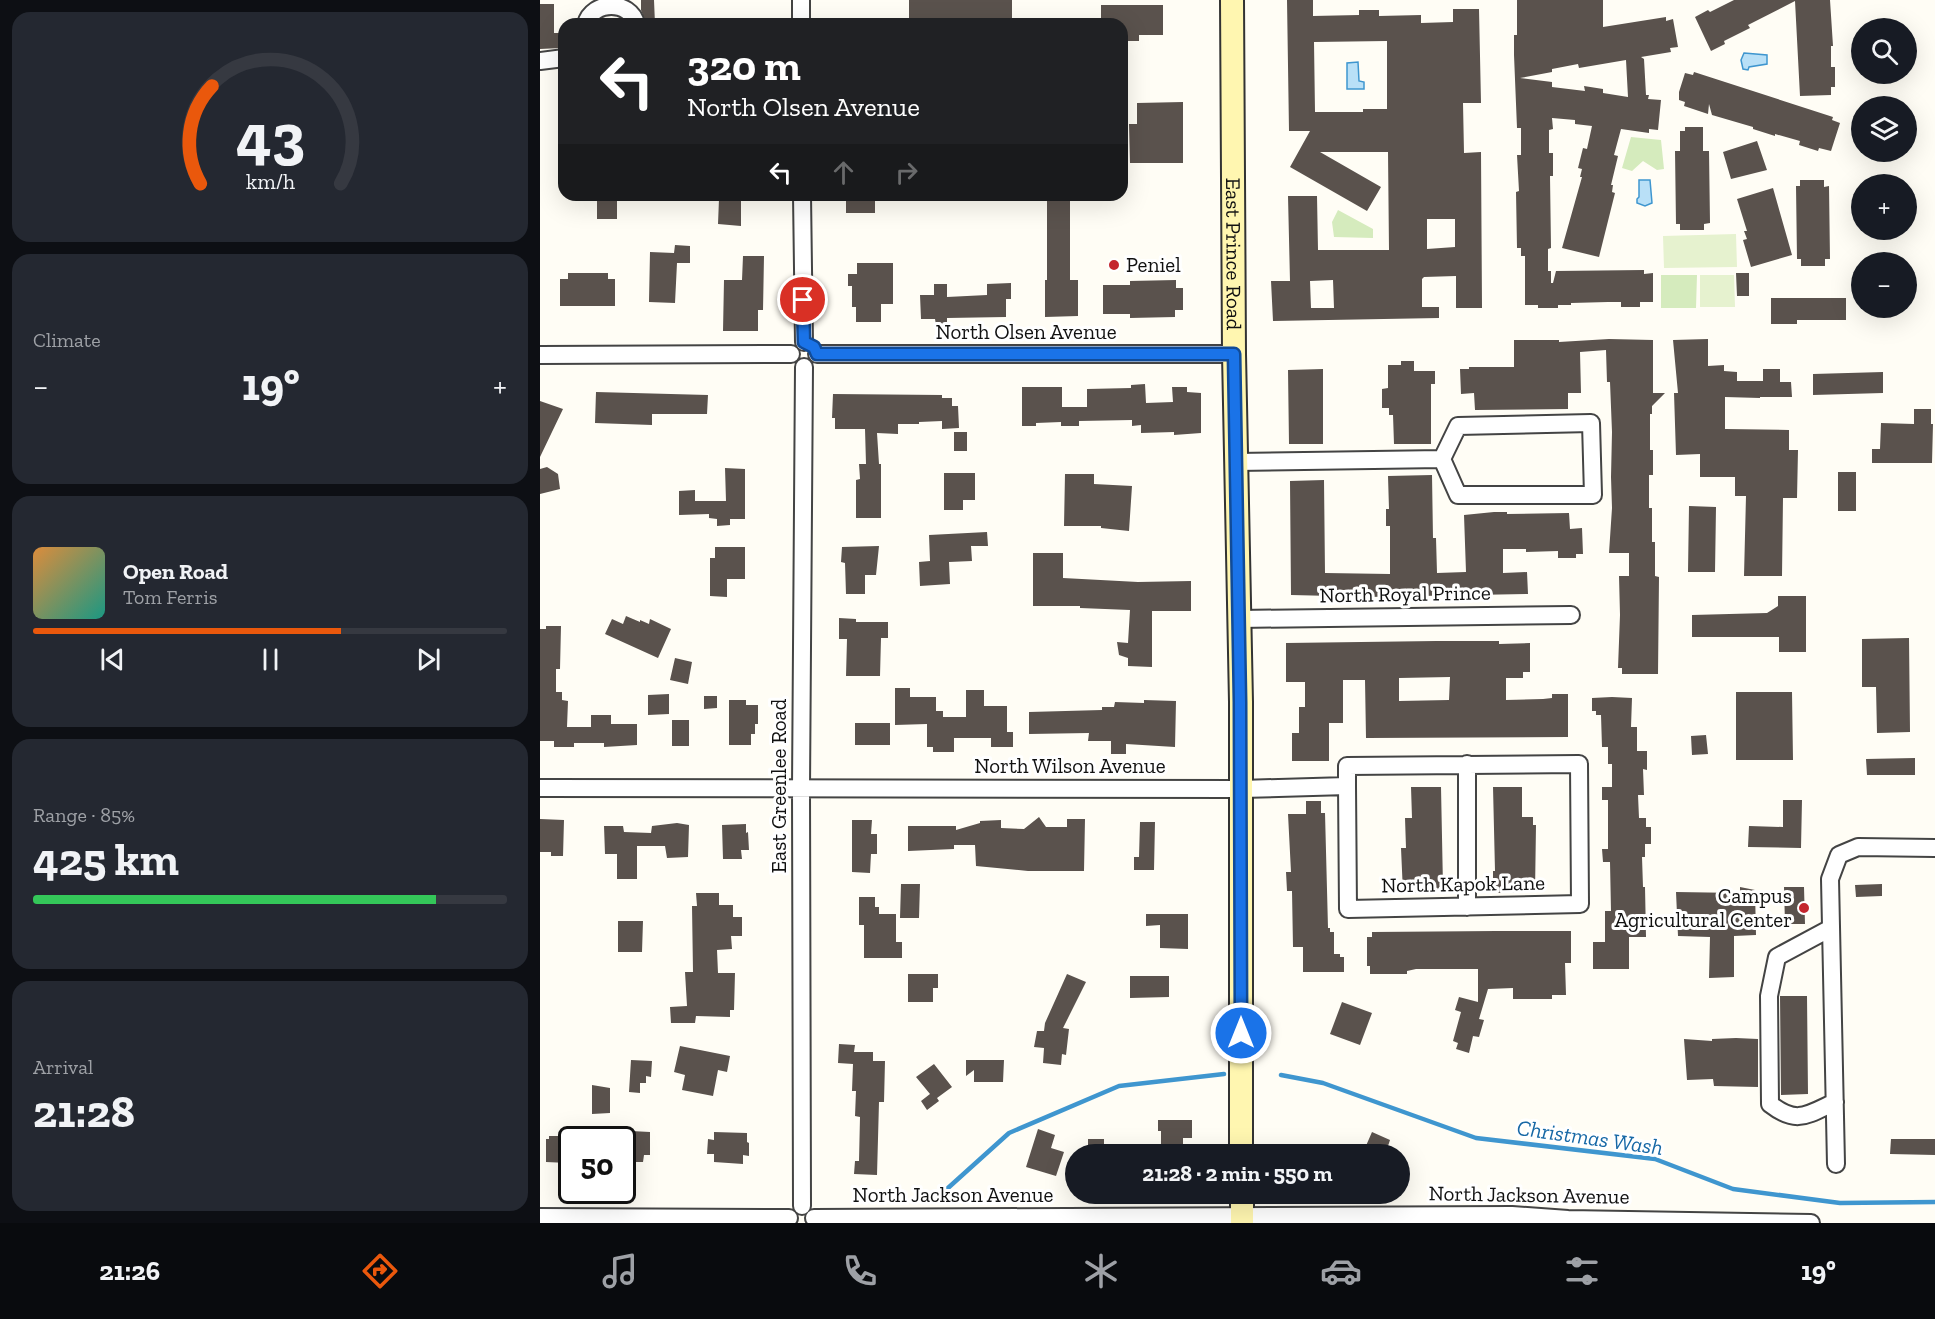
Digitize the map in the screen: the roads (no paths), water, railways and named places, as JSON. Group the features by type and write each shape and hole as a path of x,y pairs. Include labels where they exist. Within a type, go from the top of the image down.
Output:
{"main road":[{"name":"East Prince Road","path":"1232,0 1234,354 1239,619 1241,1144"},
{"path":"1242,1204 1242,1220"}],"street":[{"path":"801,0 801,18"},
{"path":"588,18 595,8 609,2 624,6 633,18"},
{"path":"540,61 558,59"},
{"path":"802,201 804,342"},
{"path":"804,342 814,347 817,354 814,362 804,367 796,365 791,354 796,344 804,342"},
{"path":"540,355 791,354"},
{"name":"North Olsen Avenue","path":"817,354 1234,354"},
{"name":"East Greenlee Road","path":"802,1206 801,788 804,367"},
{"path":"1591,423 1593,495 1458,495 1442,459 1458,426 1591,423"},
{"path":"1236,462 1442,459"},
{"name":"North Royal Prince","path":"1239,619 1571,615"},
{"path":"1347,786 1347,766 1467,764 1467,907"},
{"name":"North Kapok Lane","path":"1347,786 1348,909 1580,904 1579,764 1467,764"},
{"name":"North Wilson Avenue","path":"540,788 1240,789 1347,786"},
{"path":"1836,1164 1830,879 1839,855 1858,847 1935,848"},
{"path":"1831,928 1777,957 1769,996 1770,1104 1785,1116 1806,1116 1835,1102"},
{"path":"540,1217 789,1221 794,1208 802,1206 812,1211 814,1221"},
{"name":"North Jackson Avenue","path":"814,1221 1242,1220 1512,1215 1568,1219 1811,1223"}],"water":[{"path":"1744,53 1767,55 1767,64 1749,67 1748,70 1743,69 1741,60"},
{"path":"1358,62 1359,81 1364,82 1364,89 1347,89 1347,63"},
{"path":"1639,180 1650,180 1652,203 1645,206 1637,203"}],"waterway":[{"name":"Christmas Wash","path":"938,1197 1009,1133 1119,1086 1224,1074"},
{"name":"Christmas Wash","path":"1281,1075 1323,1083 1476,1138 1655,1159 1733,1189 1840,1203 1935,1202"}],"place":[{"name":"Peniel","path":"1114,265"},
{"name":"Campus Agricultural Center","path":"1804,908"}]}
